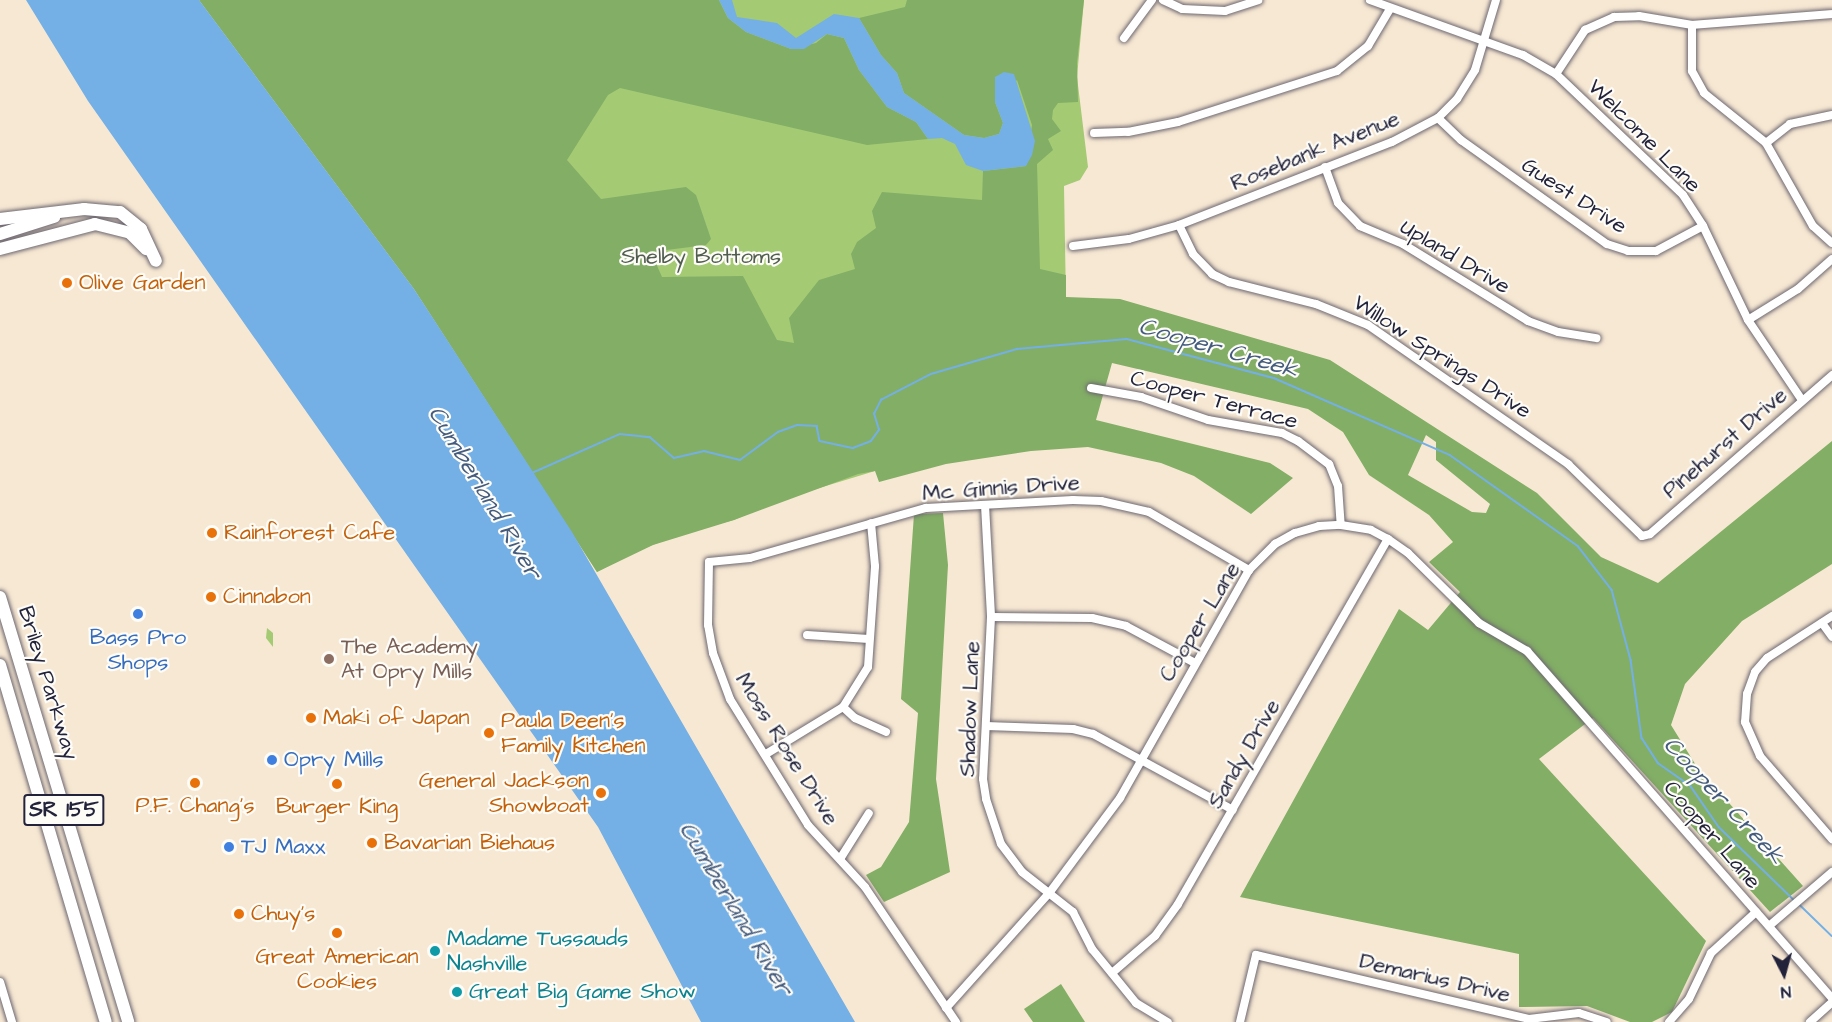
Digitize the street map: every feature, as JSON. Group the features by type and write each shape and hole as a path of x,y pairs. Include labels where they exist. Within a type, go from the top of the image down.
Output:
{"highway":[{"path":"0,234 84,208"},
{"path":"0,219 84,208 120,212 141,229 156,261 130,233 108,225 81,226 0,250"},
{"path":"108,225 111,210"},
{"name":"Briley Parkway","path":"0,597 128,1022"},
{"name":"Briley Parkway","path":"0,665 106,1022"}],"street":[{"path":"1124,38 1152,0"},
{"path":"1163,0 1182,9 1225,11 1258,0"},
{"name":"Welcome Lane","path":"1370,0 1389,9 1523,55 1556,74 1683,195 1703,226 1748,320 1802,400"},
{"name":"Rosebank Avenue","path":"1073,246 1129,239 1179,225 1392,142 1438,118 1467,84 1486,42 1496,0"},
{"path":"1094,133 1153,128 1328,74 1361,53 1389,9"},
{"path":"1556,74 1585,30 1614,17 1639,16 1692,25 1832,14"},
{"path":"1692,25 1692,71 1704,93 1766,143 1813,226 1832,243"},
{"path":"1766,143 1790,124 1832,115"},
{"name":"Guest Drive","path":"1438,118 1461,140 1607,244 1628,251 1656,251 1703,226"},
{"name":"Upland Drive","path":"1325,167 1338,203 1360,226 1403,244 1528,321 1558,332 1597,338"},
{"name":"Willow Springs Drive","path":"1179,225 1193,254 1212,274 1229,282 1325,307 1368,325 1568,464 1642,536"},
{"path":"1748,320 1798,289 1832,259"},
{"name":"Pinehurst Drive","path":"1642,536 1650,534 1832,375"},
{"name":"Cooper Terrace","path":"1091,388 1141,397 1208,420 1282,433 1298,441 1329,464 1338,486 1341,525"},
{"name":"Mc Ginnis Drive","path":"709,561 750,558 926,508 1073,500 1131,508 1173,524 1249,570"},
{"name":"Shadow Lane","path":"985,505 991,617 986,799 1001,844 1023,872 1073,912 1092,949 1136,1003 1168,1022"},
{"path":"766,754 843,707 868,667 875,566 872,523"},
{"name":"Cooper Lane","path":"946,1008 1050,892 1120,798 1249,570 1275,544 1295,533 1319,526 1341,525 1371,530 1388,539 1408,553 1479,623 1509,637 1549,673 1769,926"},
{"name":"Sandy Drive","path":"1112,973 1155,936 1233,810 1388,539"},
{"name":"Moss Rose Drive","path":"709,561 708,626 721,682 808,825 866,887 956,1022"},
{"path":"1832,616 1767,658 1755,672 1748,694 1745,722 1760,756 1832,839"},
{"path":"991,617 1092,618 1126,626 1195,663"},
{"path":"1822,623 1832,637"},
{"path":"807,635 869,639"},
{"path":"843,707 855,718 886,732"},
{"path":"987,726 1073,729 1094,734 1142,758 1233,810"},
{"path":"840,859 869,813"},
{"path":"1832,872 1769,926 1832,998"},
{"path":"1668,1022 1689,999 1711,953 1756,912"},
{"name":"Demarius Drive","path":"1240,1022 1256,955 1529,1020 1579,1013 1606,1022"},
{"path":"0,982 12,1022"},
{"path":"1810,1022 1832,1002"}],"green space":[{"name":"Shelby Bottoms","path":"199,0 1084,0 1077,77 1088,167 1080,180 1064,186 1066,301 875,471 780,500 734,520 684,533 637,551 597,572 414,289"},
{"path":"199,0 719,0 728,18 746,32 791,49 816,43 827,34 844,38 859,70 887,107 916,122 928,139 867,145 620,88 608,95 567,160 601,199 686,187 696,195 711,239 706,245 651,252 662,277 743,276 777,340 794,343 789,318 819,280 855,269 851,254 857,242 876,228 872,211 882,192 982,200 983,171 1026,166 1032,125 1017,80 995,102 1003,123 999,134 984,138 964,135 904,93 897,73 881,55 859,18 905,7 907,0 1084,0 1077,63 1078,102 1058,103 1053,110 1052,119 1061,131 1048,139 1053,150 1037,164 1040,269 1066,275 1066,297 1120,299 1330,360 1537,493 1601,557 1658,583 1832,441 1832,564 1742,621 1685,684 1671,725 1697,767 1803,886 1770,912 1593,718 1539,759 1706,941 1672,1012 1652,1022 1630,1022 1587,1006 1519,1007 1519,954 1240,897 1399,609 1428,630 1460,592 1429,562 1453,542 1429,515 1369,475 1343,432 1308,409 1112,363 1096,420 1270,463 1293,478 1251,514 1194,476 1161,463 1088,447 1031,451 946,464 879,482 875,471 858,474 734,520 653,545 597,572 414,289","holes":["1426,435 1436,442 1436,460 1490,504 1486,513 1472,512 1408,475"]},
{"path":"943,513 948,565 936,779 950,872 884,902 866,875 881,867 909,822 918,713 901,699 914,514"},
{"path":"267,628 273,633 273,647 266,638"},
{"path":"1061,984 1085,1022 1033,1022 1024,1009"}],"water":[{"name":"Cumberland River","path":"26,0 199,0 414,289 572,532 855,1022 701,1022 598,827 88,101"},
{"path":"719,0 732,0 737,17 777,23 796,38 834,14 859,18 881,55 897,73 904,93 964,135 984,138 999,134 1003,123 995,102 995,77 1004,72 1014,74 1035,141 1032,155 1026,166 983,171 966,165 955,144 942,138 928,139 916,122 887,107 859,70 844,38 827,34 804,49 791,49 746,32 728,18"}],"waterway":[{"name":"Cooper Creek","path":"532,473 620,434 650,437 674,458 704,451 740,460 778,432 797,425 817,426 820,441 853,448 871,441 879,430 874,414 881,400 931,374 1017,349 1127,339 1274,378 1450,455 1578,546 1612,590 1631,660 1642,738 1658,763 1690,785 1719,827 1794,900"},
{"name":"Cooper Creek","path":"1798,903 1832,936"}],"place":[{"name":"Olive Garden","path":"67,283"},
{"name":"Rainforest Cafe","path":"212,533"},
{"name":"Cinnabon","path":"211,597"},
{"name":"Bass Pro Shops","path":"138,614"},
{"name":"The Academy At Opry Mills","path":"329,659"},
{"name":"Maki of Japan","path":"311,718"},
{"name":"Paula Deen's Family Kitchen","path":"489,733"},
{"name":"Opry Mills","path":"272,760"},
{"name":"P.F. Chang's","path":"195,783"},
{"name":"Burger King","path":"337,784"},
{"name":"General Jackson Showboat","path":"601,793"},
{"name":"Bavarian Biehaus","path":"372,843"},
{"name":"TJ Maxx","path":"229,847"},
{"name":"Chuy's","path":"239,914"},
{"name":"Great American Cookies","path":"337,933"},
{"name":"Madame Tussauds Nashville","path":"435,951"},
{"name":"Great Big Game Show","path":"457,992"}]}
